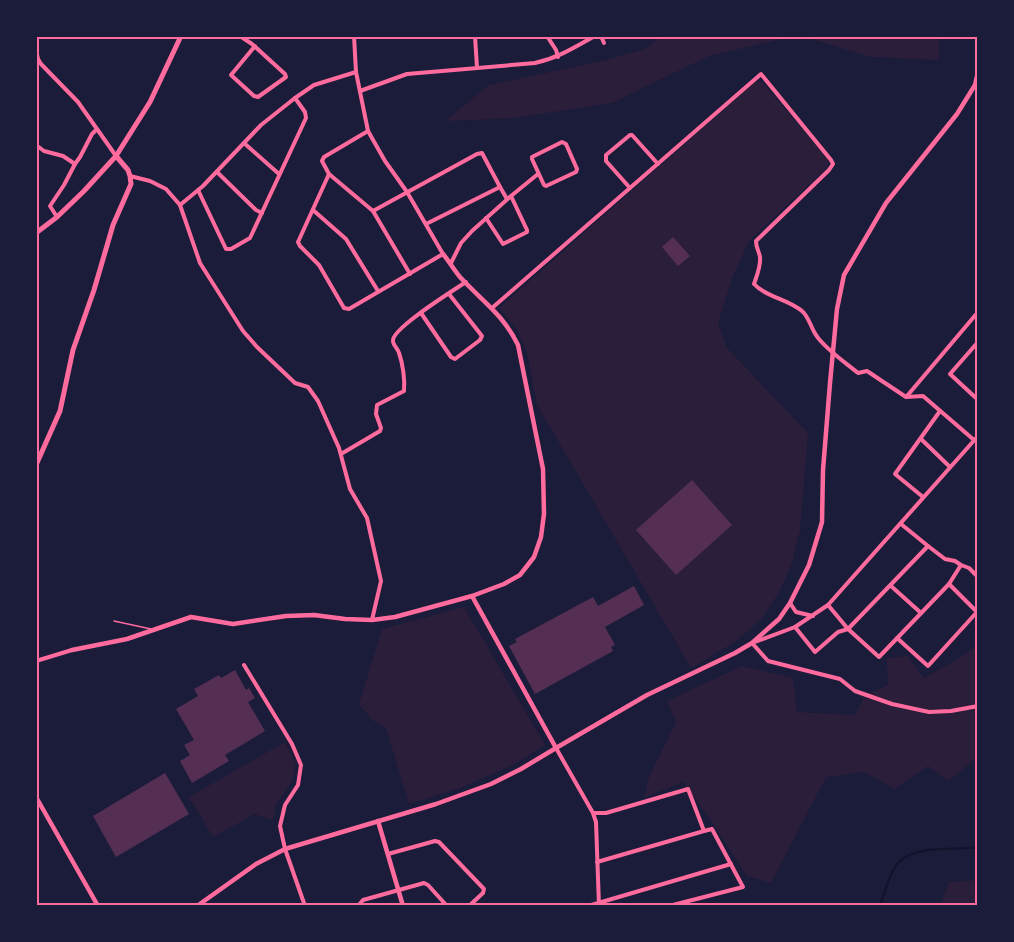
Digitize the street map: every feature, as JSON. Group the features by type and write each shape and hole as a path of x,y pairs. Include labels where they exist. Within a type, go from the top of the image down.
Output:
{"main road":[{"path":"36,233 57,217 116,156 150,102 181,36"},
{"path":"36,465 60,411 73,350 113,225 130,184 128,170 116,156"}],"street":[{"path":"240,36 255,46 286,75 258,97 231,75 255,46"},
{"path":"36,661 72,650 127,639 191,617 233,624 314,615 372,620 395,617 472,596 504,584 520,575 534,557 541,537 544,514 543,469 518,345 512,332 492,308 459,276 443,254 368,131 356,72 354,36"},
{"path":"476,36 477,68"},
{"path":"547,36 558,57"},
{"path":"360,91 407,74 534,63 558,57 595,36"},
{"path":"601,36 604,43"},
{"path":"36,50 38,62 78,102 116,156"},
{"path":"180,205 217,172 261,125 295,98 323,81 356,72"},
{"path":"752,643 778,619 790,603 809,565 822,522 823,470 833,352 837,309 844,275 886,202 957,114 975,85 978,72"},
{"path":"492,308 761,74 833,164 756,241 760,254 760,265 754,284 759,290 803,311 816,336 858,373 867,371 906,397 923,396 974,440"},
{"path":"198,190 228,250 250,238 306,118 305,112 295,98"},
{"path":"57,217 50,206 96,130"},
{"path":"368,131 322,158 322,161 329,174 373,211 410,274"},
{"path":"630,188 606,161 606,155 628,136 632,135 658,164"},
{"path":"564,142 577,169 576,172 546,186 538,174 532,157 564,142"},
{"path":"244,143 280,174"},
{"path":"36,145 44,151 63,156 75,164"},
{"path":"373,211 480,153 500,187 509,197 527,232 502,244 486,218"},
{"path":"217,172 256,210 262,213"},
{"path":"329,174 298,239 298,244 319,265 343,307 349,309 443,254"},
{"path":"451,263 464,239 509,197 538,174"},
{"path":"130,176 150,181 166,189 180,205 200,263 243,331 295,383 308,387 318,401 340,454 350,489 367,518 381,581 372,620"},
{"path":"426,224 500,187"},
{"path":"313,210 346,239 378,291"},
{"path":"340,454 381,430 376,414 377,405 404,390 400,355 393,339 395,334 466,282"},
{"path":"421,313 451,357 455,359 482,336 449,294"},
{"path":"906,397 978,312"},
{"path":"977,398 950,374 978,342"},
{"path":"923,497 895,474 940,411"},
{"path":"197,906 256,864 285,849 436,804 491,784 521,769 647,695 752,643 795,627 828,605 978,436"},
{"path":"921,439 950,467"},
{"path":"901,524 945,559 969,568 978,576"},
{"path":"795,627 815,652 838,632 848,629 928,546"},
{"path":"828,605 848,629 879,657 949,584 961,565"},
{"path":"897,638 928,666 977,612 949,584"},
{"path":"891,586 921,613"},
{"path":"472,596 593,813 596,822 599,905"},
{"path":"790,603 796,612 813,616"},
{"path":"752,643 768,661 840,679 855,691 892,704 929,711 951,711 978,706"},
{"path":"244,665 292,744 301,765 298,785 285,805 280,826 285,849 305,906"},
{"path":"593,813 606,813 688,789 704,831"},
{"path":"36,797 98,906"},
{"path":"378,821 403,906"},
{"path":"597,862 712,829 743,887 669,906"},
{"path":"388,854 437,841 484,888 484,892 469,906"},
{"path":"588,906 599,905 731,864"},
{"path":"357,906 363,900 424,883 447,906"}],"lane":[{"path":"114,621 155,630"}],"shaded area":[{"path":"661,36 793,36 709,56 612,103 514,118 445,121 489,85 606,60 645,49"},
{"path":"801,36 939,36 939,60 871,57"},
{"path":"756,81 762,82 829,160 827,168 749,241 732,278 718,323 727,348 808,433 800,530 792,563 780,591 761,619 735,642 691,668 537,405 528,356 518,331 499,308"},
{"path":"464,607 545,745 513,765 460,788 409,804 386,728 372,720 359,704 382,629"},
{"path":"978,645 978,757 948,781 928,766 894,789 865,772 826,777 771,883 747,876 683,782 644,798 649,777 676,722 667,701 742,666 793,678 797,712 855,715 865,695 888,685 887,658 907,656 924,678"},
{"path":"285,742 296,764 292,781 276,805 273,820 255,814 213,837 189,797"},
{"path":"978,880 978,906 940,906 949,882"}],"building":[{"path":"673,237 690,256 678,266 662,247"},
{"path":"692,480 732,525 676,575 636,530"},
{"path":"634,586 644,605 605,627 615,645 611,647 613,651 535,694 509,646 517,642 515,639 593,597 598,606"},
{"path":"235,670 246,690 249,688 255,698 248,702 265,731 225,755 229,761 192,783 180,761 190,755 184,745 194,740 176,709 198,696 194,689 219,675 221,678"},
{"path":"165,773 189,814 116,857 93,816"}],"waterway":[{"path":"880,906 890,876 902,859 921,851 978,847"}]}
